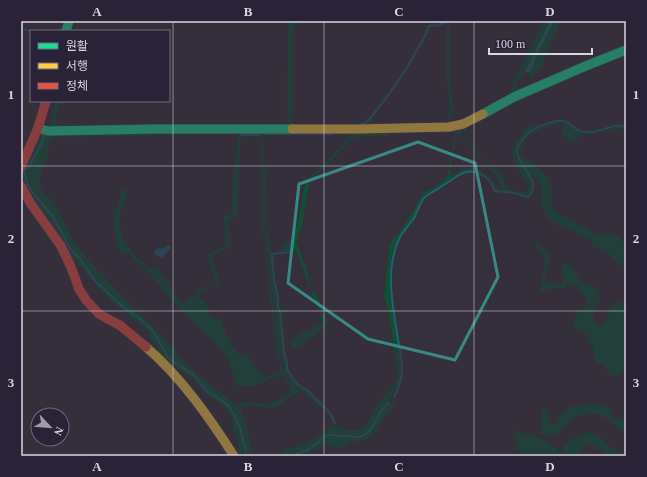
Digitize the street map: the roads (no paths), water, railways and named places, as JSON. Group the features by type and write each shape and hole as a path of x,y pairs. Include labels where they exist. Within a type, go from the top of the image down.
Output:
{"street":[{"path":"38,128 48,131 56,131 449,127 463,124 514,96 588,64 626,50"},
{"path":"21,167 38,128 46,102"},
{"path":"21,186 31,204 61,246 72,267 79,289 86,300 99,314 121,326 159,358 177,377 219,433 234,456"}],"water":[{"path":"550,21 554,21 534,61 534,66 529,73 525,72"},
{"path":"169,245 171,247 163,257 155,254 154,252 157,249 163,249"}],"waterway":[{"path":"358,125 365,123 371,117 390,92 413,57 426,35 429,26 439,25 448,21"},
{"path":"21,29 30,31"},
{"path":"394,397 401,380 402,365 392,297 392,260 400,237 414,218 424,198 459,175 468,172 476,172 484,176 492,184 495,191 514,193 528,197 532,191 533,184 517,153 518,147 525,136 531,131 542,125 560,121 565,121 577,130 586,132 617,126 626,127"},
{"path":"263,134 333,133"},
{"path":"44,134 43,140 29,167 24,171 28,185 33,193 53,217 71,250 81,260 95,281 122,306 152,330 168,358 192,374 207,391 229,407 240,428 247,456"},
{"path":"241,135 259,135"},
{"path":"290,252 272,254 274,279 278,297 287,369 297,384 307,390 329,412 335,423"},
{"path":"293,456 309,449 326,436 357,437 366,434 372,428 382,409 389,403"}]}
